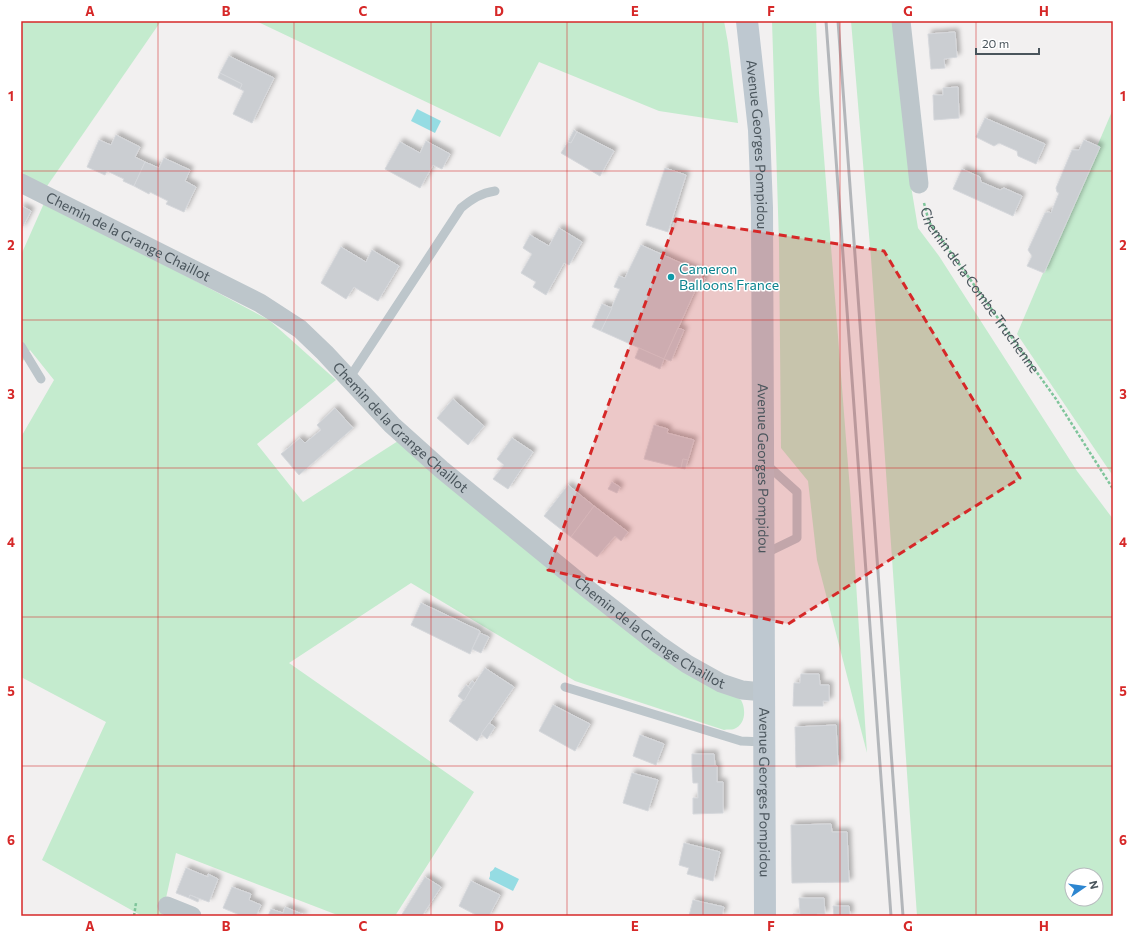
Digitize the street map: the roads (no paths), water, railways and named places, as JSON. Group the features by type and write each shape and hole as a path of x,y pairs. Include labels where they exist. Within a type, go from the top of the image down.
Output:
{"main road":[{"name":"Avenue Georges Pompidou","path":"747,21 756,99 761,169 765,916"}],"street":[{"path":"901,21 919,184"},
{"name":"Chemin de la Grange Chaillot","path":"21,183 260,303 300,330 326,352 392,425 441,469 585,587 658,644 687,664 721,682 742,690 764,692"},
{"path":"167,906 192,916"}],"lane":[{"path":"350,377 461,208 473,198 495,191"},
{"path":"21,346 41,379"},
{"path":"763,462 797,492 797,538 764,554"},
{"path":"565,687 741,741 764,742"}],"water":[{"path":"417,109 441,121 435,133 411,121"},
{"path":"495,867 519,879 513,891 489,879 490,872"}],"railway":[{"path":"826,21 891,916"},
{"path":"838,21 903,916"}],"place":[{"name":"Cameron Balloons France","path":"671,277"}]}
